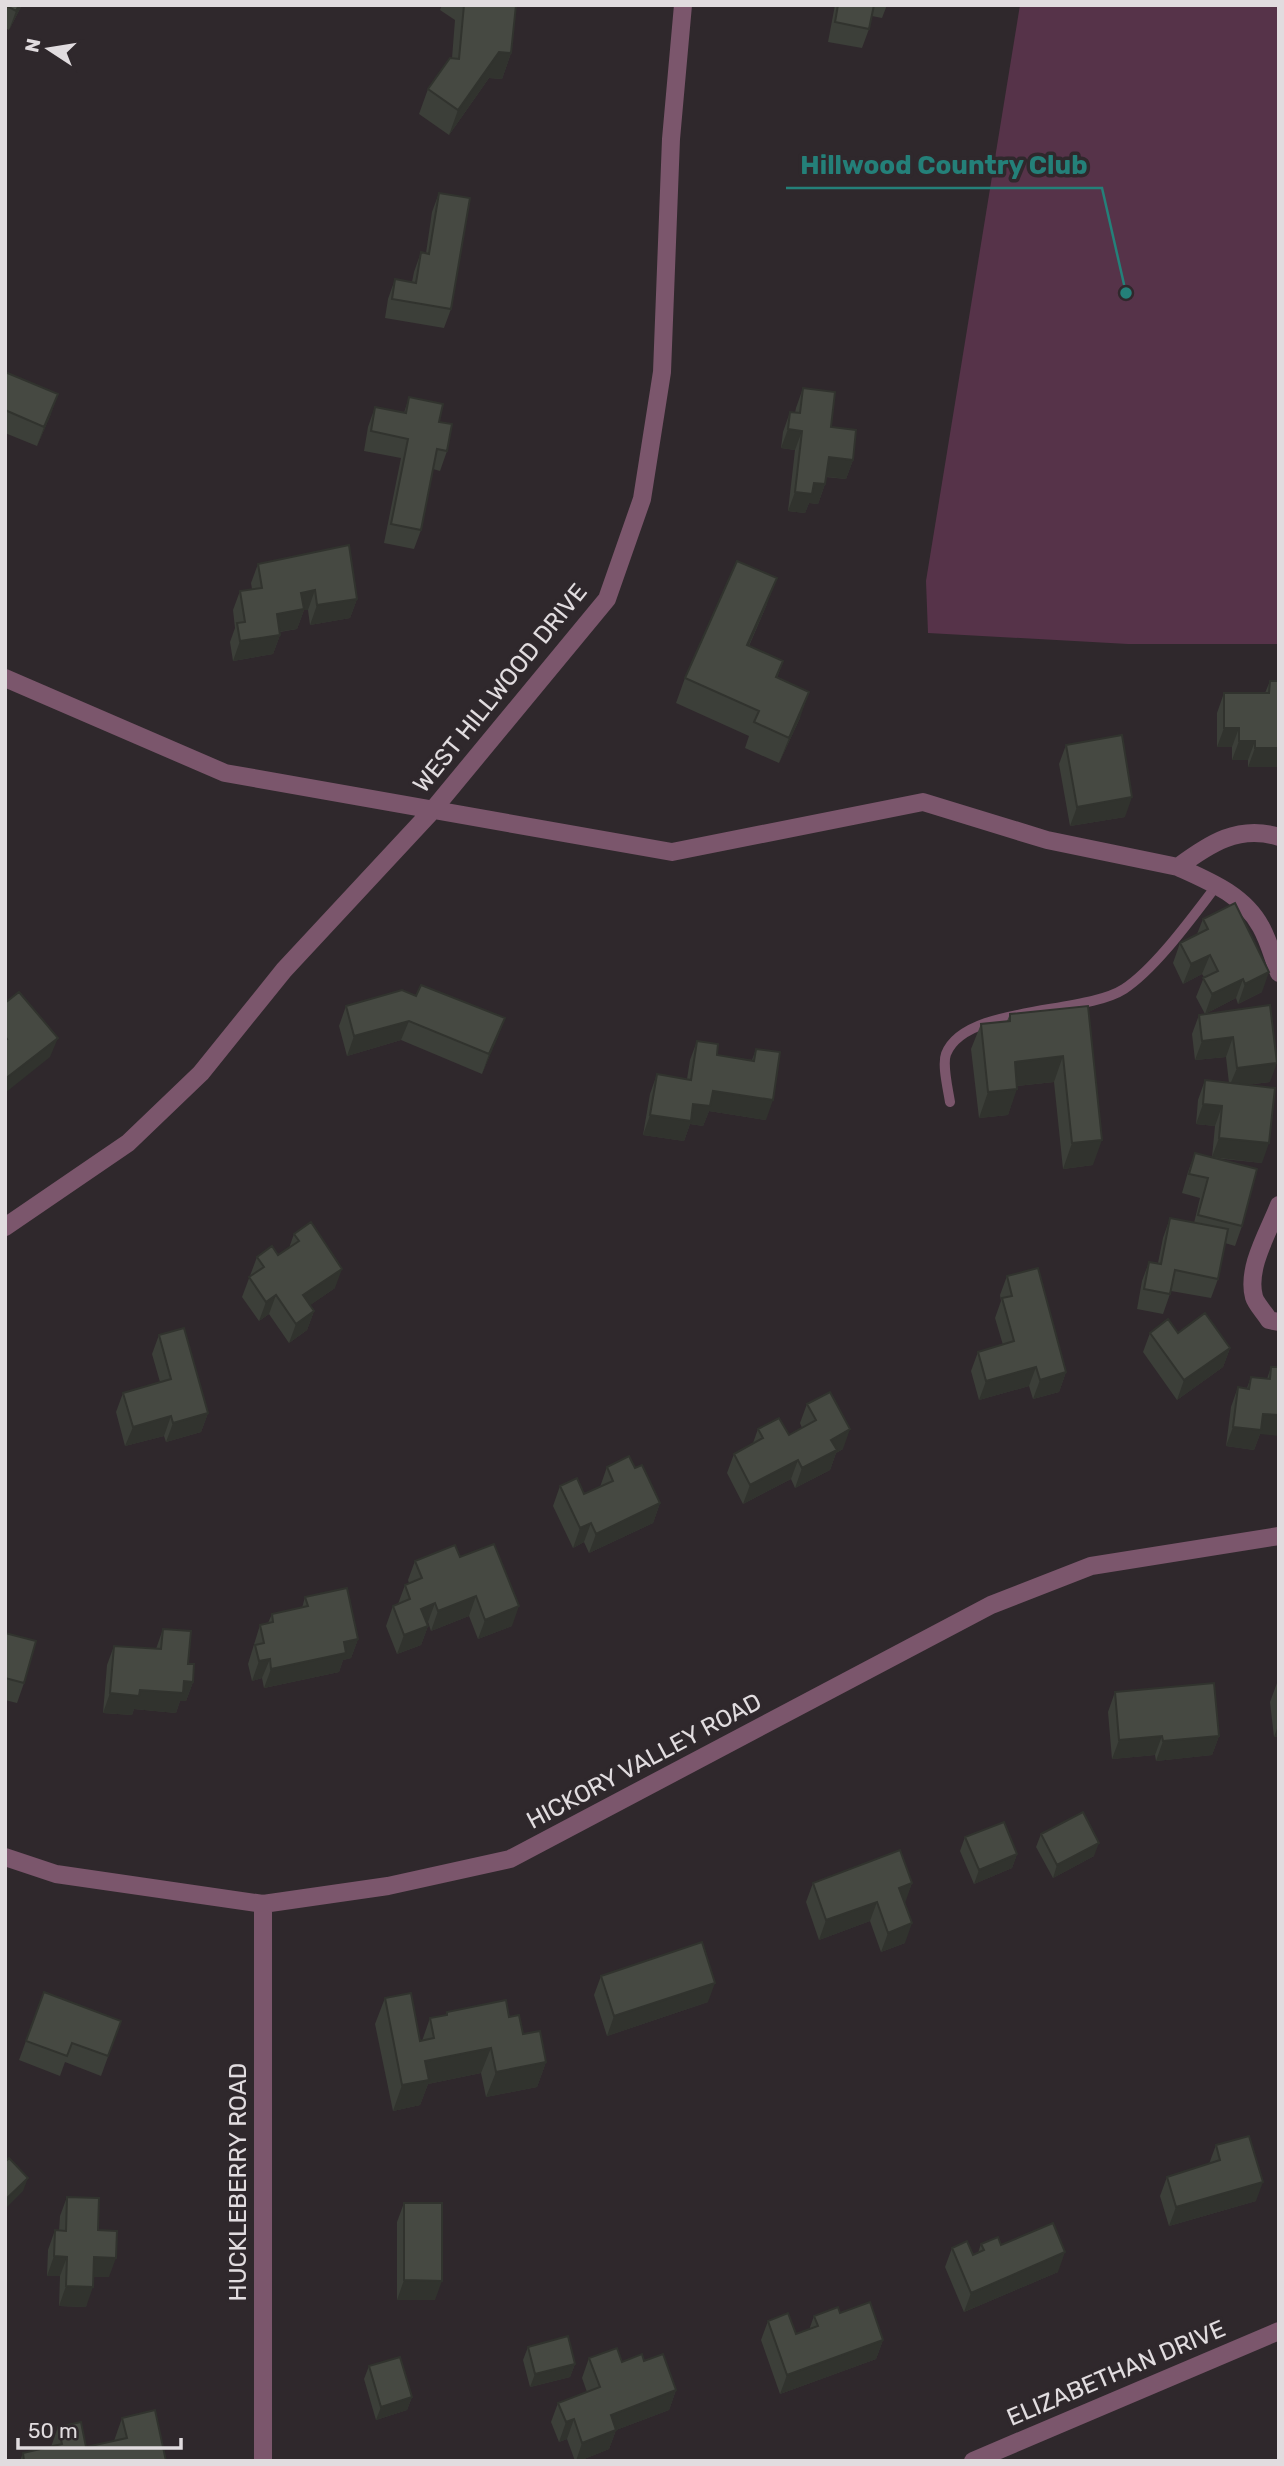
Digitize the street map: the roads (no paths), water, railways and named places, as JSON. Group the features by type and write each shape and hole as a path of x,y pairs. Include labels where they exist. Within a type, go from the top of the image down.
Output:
{"street":[{"name":"WEST HILLWOOD DRIVE","path":"5,1227 128,1143 201,1073 284,971 431,812 607,599 642,499 662,372 671,139 683,5"},
{"path":"5,678 225,773 431,812 672,852 923,802 1047,840 1178,867 1217,885 1239,900 1261,926 1279,973"},
{"path":"1178,867 1213,841 1260,831 1279,837"},
{"path":"1279,1205 1259,1254 1253,1279 1254,1298 1269,1320 1279,1322"},
{"name":"HICKORY VALLEY ROAD","path":"5,1857 56,1874 263,1904 388,1886 510,1859 991,1605 1091,1566 1279,1536"},
{"name":"HUCKLEBERRY ROAD","path":"263,1904 263,2461"},
{"name":"ELIZABETHAN DRIVE","path":"973,2461 1279,2330"}],"lane":[{"path":"950,1102 945,1055 955,1040 977,1026 1123,990 1174,938 1217,885"}],"place":[{"name":"Hillwood Country Club","path":"1126,293"}]}
